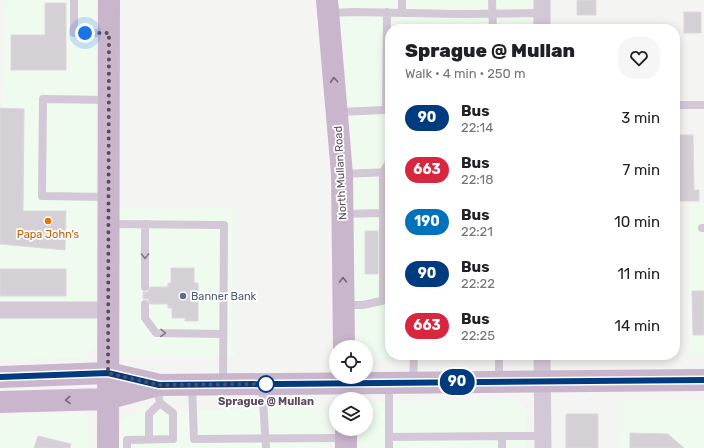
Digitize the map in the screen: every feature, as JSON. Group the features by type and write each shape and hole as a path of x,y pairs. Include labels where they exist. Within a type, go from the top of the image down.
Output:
{"main road":[{"path":"109,0 109,310 107,398 118,443"},
{"name":"North Mullan Road","path":"328,7 342,174 344,340"},
{"path":"0,377 108,373 159,394"},
{"path":"0,402 107,398 159,394 192,385 223,384 345,386 413,382 704,380"}],"street":[{"path":"0,310 109,310"},
{"path":"542,360 543,442"}],"lane":[{"path":"74,0 74,33 109,33"},
{"path":"402,0 402,13"},
{"path":"492,0 493,24"},
{"path":"328,7 355,12 542,14"},
{"path":"387,12 387,24"},
{"path":"109,100 42,100 42,196 109,197"},
{"path":"680,105 704,105"},
{"path":"337,112 385,110"},
{"path":"342,174 385,172"},
{"path":"385,186 383,213 385,256"},
{"path":"343,214 383,213"},
{"path":"109,224 224,225 223,384"},
{"path":"145,224 145,287"},
{"path":"344,305 363,305 385,300"},
{"path":"145,304 145,318 156,333 224,334"},
{"path":"413,382 414,360"},
{"path":"499,360 499,382"},
{"path":"388,448 389,383"},
{"path":"262,384 266,448"},
{"path":"192,385 194,439 346,438"},
{"path":"118,443 149,439 173,439 173,413 159,394 149,414 149,439"},
{"path":"502,436 502,448"},
{"path":"389,437 502,436 543,442"}],"shaded area":[{"path":"5,0 96,0 96,343 92,351 86,356 78,358 0,360 0,106 3,106"},
{"path":"339,0 528,0 528,24 385,24 385,357 373,357 373,340 355,340 350,119"},
{"path":"689,203 704,203 704,355 689,355"},
{"path":"120,208 235,208 235,355 122,356 119,349"},
{"path":"622,399 704,399 704,448 620,448"},
{"path":"515,400 525,406 527,411 527,448 356,448 355,436 373,436 373,401"},
{"path":"314,407 321,409 329,420 329,448 119,448 119,432 122,421 127,415 135,412"},
{"path":"79,413 87,417 90,424 91,448 0,448 0,415"}],"building":[{"path":"577,0 596,0 596,15 577,15"},
{"path":"45,3 66,3 66,70 11,70 11,35 45,35"},
{"path":"684,12 701,12 701,33 684,33"},
{"path":"0,108 24,109 23,211 66,211 65,250 0,244"},
{"path":"680,135 693,135 694,190 699,190 699,201 680,201"},
{"path":"365,231 378,231 378,274 365,274"},
{"name":"Banner Bank","path":"171,268 194,268 194,283 198,283 198,321 185,321 185,318 172,318 172,308 168,308 168,304 150,304 148,299 143,299 143,292 148,292 150,287 168,287 168,283 171,283"},
{"path":"0,269 66,269 66,296 0,296"},
{"path":"692,291 704,291 704,335 693,335"},
{"path":"566,414 598,414 598,448 566,448"},
{"path":"630,433 668,434 684,448 630,448"},
{"path":"38,436 71,444 70,448 34,448"}],"bus line":[{"name":"90","path":"0,377 108,373 159,385 704,380"}],"place":[{"name":"Papa John's","path":"48,221"},
{"name":"Banner Bank","path":"183,296"},
{"name":"Sprague @ Mullan","path":"266,384"}],"route":[{"path":"85,33 109,33 108,373 159,385 266,384"}]}
